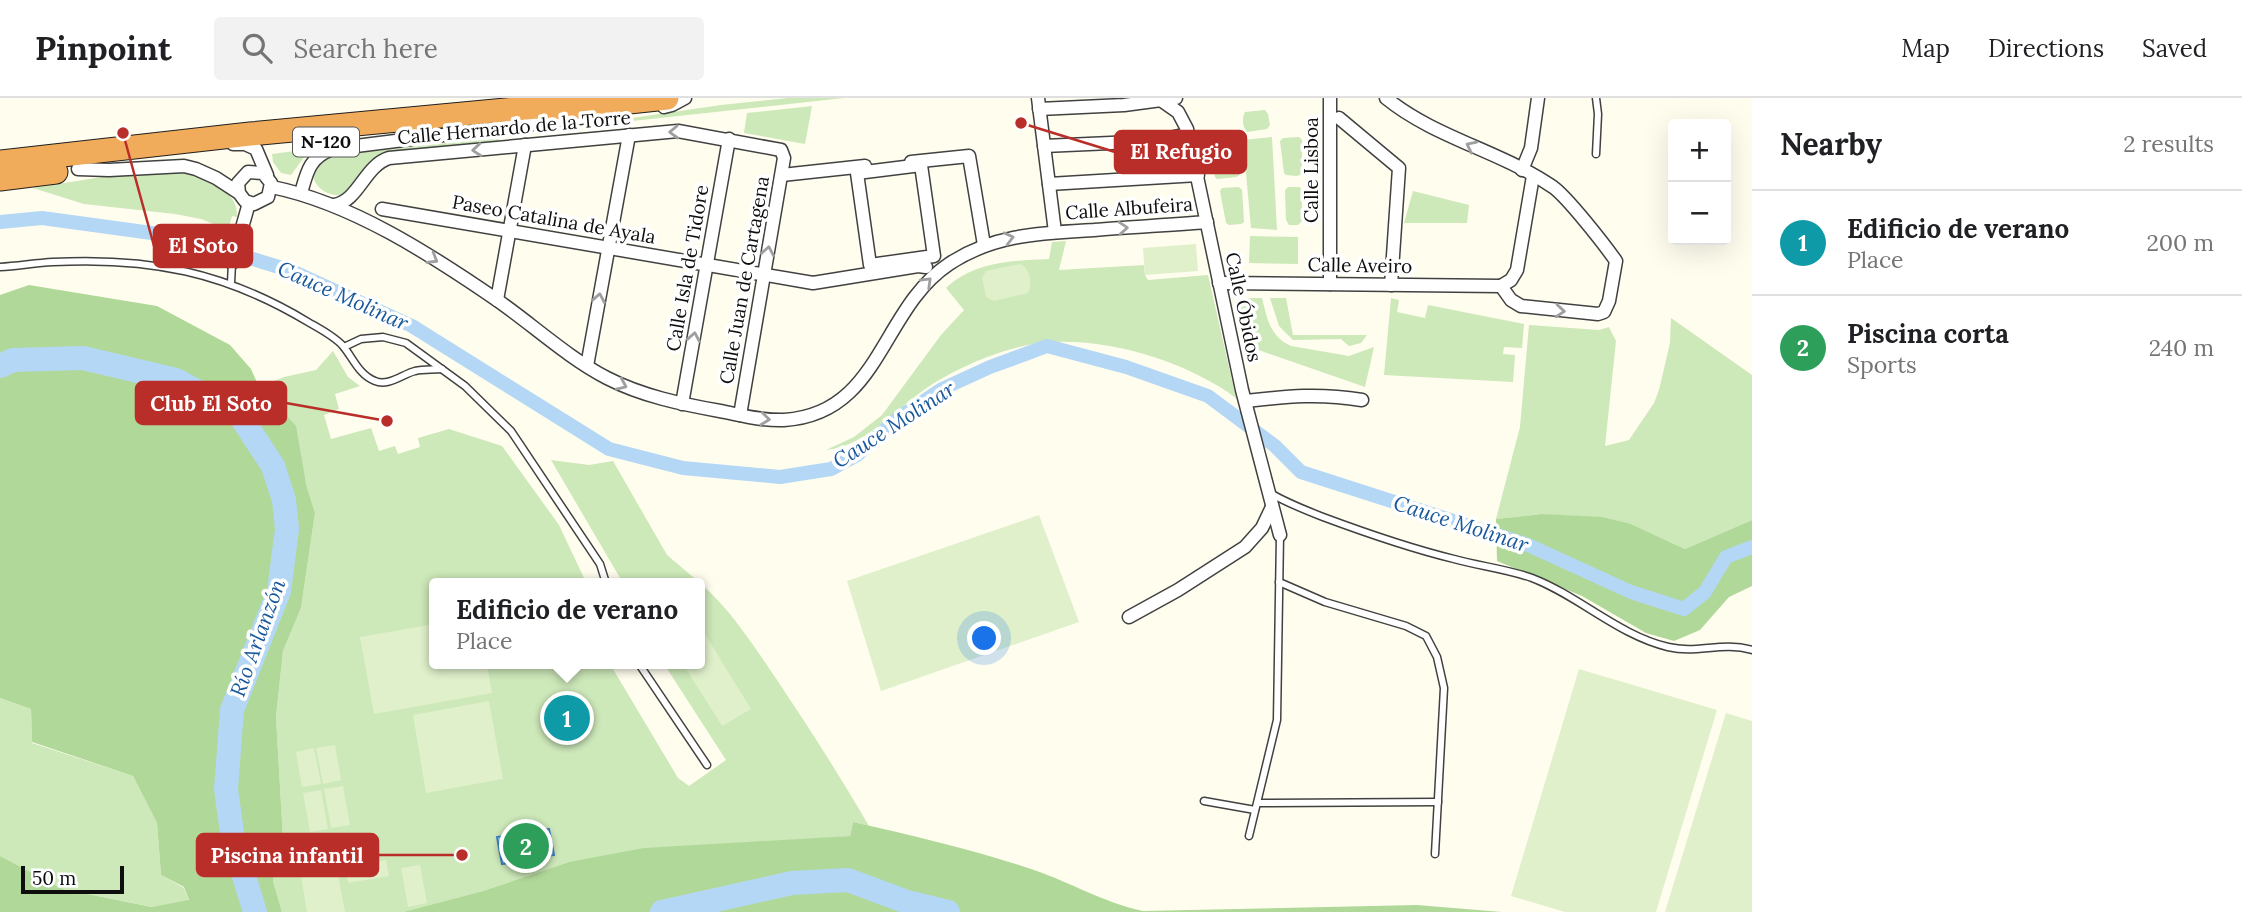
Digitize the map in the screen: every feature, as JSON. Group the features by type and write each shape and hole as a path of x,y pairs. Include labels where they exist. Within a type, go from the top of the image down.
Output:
{"highway":[{"name":"N-120","path":"0,162 250,134 514,109 572,108 667,98"},
{"name":"N-120","path":"0,179 128,161 432,131 539,117 572,108"}],"street":[{"path":"301,193 308,167 313,160 331,149 638,111 672,106 685,98"},
{"path":"1055,232 1038,104 1124,106 1176,98"},
{"name":"Calle Lisboa","path":"1330,98 1330,284"},
{"path":"1386,98 1414,118 1527,173 1555,189 1616,261 1609,301 1604,312 1598,314 1528,308 1511,300 1501,286 1511,280 1517,270 1527,173 1538,98"},
{"name":"Calle Óbidos","path":"1160,99 1178,112 1188,134 1256,446 1280,535"},
{"path":"1339,118 1399,169 1391,285"},
{"name":"Calle Hernardo de la Torre","path":"334,205 345,202 384,159 678,131 778,148 783,152"},
{"path":"1044,146 1155,141 1188,134"},
{"path":"587,366 629,135"},
{"name":"Calle Isla de Tidore","path":"682,404 729,139"},
{"path":"78,169 184,166 216,178 249,203 264,201 269,181 256,149 239,144 182,149 160,146"},
{"path":"497,300 525,145"},
{"name":"Calle Juan de Cartagena","path":"740,415 782,174 783,152"},
{"path":"782,174 969,156 984,245"},
{"path":"921,166 934,256 870,265 857,173 921,166"},
{"path":"239,193 238,183 244,174 253,170 269,181"},
{"path":"1049,184 1198,175"},
{"name":"Calle Albufeira","path":"269,181 334,205 419,251 497,300 587,366 626,387 682,404 765,420 784,420 813,414 838,403 864,377 904,310 923,285 948,264 984,245 1023,234 1207,222"},
{"path":"348,199 351,215"},
{"path":"232,262 249,203"},
{"name":"Paseo Catalina de Ayala","path":"382,209 813,283 918,266 926,267"},
{"name":"Calle Aveiro","path":"1219,283 1501,286"},
{"path":"1246,401 1296,395 1329,395 1362,400"},
{"path":"1129,617 1178,590 1245,547 1262,528 1272,507"}],"lane":[{"path":"1596,98 1596,154"},
{"path":"0,267 50,262 126,262 184,269 230,283 308,321 344,347 360,372 375,381 384,383 416,371 442,369"},
{"path":"230,283 232,262"},
{"path":"344,347 361,340 383,337 406,343 465,386 511,430 600,564 604,578"},
{"path":"1268,492 1283,501 1410,548 1530,577 1654,643 1688,650 1729,645 1752,650"},
{"path":"1248,836 1278,720 1280,535"},
{"path":"1279,582 1325,602 1406,626 1426,636 1437,657 1444,688 1435,854"},
{"path":"642,669 707,765"},
{"path":"1203,802 1256,807 1438,802"}],"green space":[{"path":"788,98 844,98 632,121 632,118"},
{"path":"812,106 805,144 744,133 747,113"},
{"path":"1265,110 1270,125 1267,129 1247,132 1243,122 1245,112"},
{"path":"499,137 499,142 387,153 344,195 323,191 312,173 321,160 331,156"},
{"path":"1272,137 1277,230 1251,228 1243,140"},
{"path":"1299,137 1302,140 1302,174 1286,175 1280,141 1283,138"},
{"path":"1234,141 1237,144 1240,174 1237,177 1217,179 1210,148 1212,144"},
{"path":"310,149 291,175 281,173 273,162 272,154"},
{"path":"179,171 217,186 232,199 237,217 232,216 228,230 201,219 84,204 33,188 108,176"},
{"path":"1239,187 1242,190 1244,222 1229,225 1226,223 1220,191 1222,188"},
{"path":"1288,187 1300,187 1302,191 1302,221 1298,225 1289,225 1286,220 1285,190"},
{"path":"1413,191 1469,205 1467,223 1404,223"},
{"path":"1250,236 1298,237 1298,264 1249,263"},
{"path":"1066,241 1059,270 1144,265 1148,280 1208,275 1236,398 1191,371 1137,352 1081,342 1028,345 992,355 956,371 921,392 870,433 841,447 826,450 854,437 882,415 941,335 964,310 946,288 969,272 982,267 1049,259 1052,242"},
{"path":"1196,244 1198,271 1145,275 1143,248"},
{"path":"1021,264 1030,277 1028,293 994,301 986,297 982,278 986,271"},
{"path":"29,285 157,306 230,345 251,369 259,387 296,426 306,484 315,513 301,608 283,651 276,717 283,839 273,881 282,912 0,912 0,856 63,889 152,907 189,900 184,887 161,875 157,823 133,776 32,742 31,709 0,698 0,295"},
{"path":"1237,298 1262,298 1274,332 1291,346 1349,356 1374,347 1365,387 1247,346"},
{"path":"1270,298 1286,298 1293,335 1367,335 1361,343 1349,346 1341,339 1293,340 1279,326"},
{"path":"1391,298 1399,300 1397,312 1425,318 1428,305 1524,324 1522,348 1504,347 1503,354 1515,355 1513,382 1384,375"},
{"path":"1671,318 1752,375 1752,520 1685,549 1631,524 1541,514 1496,519 1520,427 1529,325 1599,330 1609,327 1616,341 1605,446 1629,440 1654,403 1670,343"},
{"path":"333,351 348,377 360,386 335,394 339,409 324,415 331,439 371,428 379,451 395,446 398,454 420,447 418,438 449,429 502,446 559,525 584,578 429,578 429,669 613,669 678,778 689,786 726,760 667,669 705,669 705,588 732,617 760,654 869,826 853,822 850,836 569,862 483,891 403,912 282,912 273,881 283,839 276,717 283,651 301,608 315,513 306,484 259,387 284,377 316,370"},
{"path":"551,460 589,465 613,461 667,555 694,578 620,578"},
{"path":"1541,514 1602,517 1631,524 1685,549 1752,520 1752,586 1729,597 1700,630 1674,641 1646,633 1582,596 1497,561 1496,519"},
{"path":"1039,515 1079,622 881,691 847,581"},
{"path":"429,625 429,669 488,669 492,693 374,714 360,637"},
{"path":"705,634 751,709 722,726 686,669 705,669"},
{"path":"1579,669 1717,710 1656,912 1565,912 1511,896"},
{"path":"0,698 31,709 32,743 133,776 157,823 161,875 184,888 189,901 153,907 63,889 0,856"},
{"path":"489,701 503,779 426,793 413,715"},
{"path":"1726,713 1752,721 1752,912 1665,912"},
{"path":"335,745 341,780 323,784 316,748"},
{"path":"314,748 321,784 302,787 296,752"},
{"path":"343,786 350,825 331,828 324,789"},
{"path":"321,790 328,829 310,832 303,793"},
{"path":"853,822 1012,863 1114,903 1143,911 1417,905 1502,912 403,912 483,891 569,862 644,848 850,836"},
{"path":"334,853 345,912 307,912 298,859"},
{"path":"386,860 389,876 348,883 346,867"},
{"path":"420,865 427,903 408,907 401,868"}],"water":[{"path":"549,829 554,855 502,864 497,837"}],"waterway":[{"name":"Cauce Molinar","path":"0,222 42,218 181,237 292,271 412,326 609,449 683,468 780,477 831,469 857,455 898,418 942,389 990,367 1047,346 1126,367 1208,396 1275,446 1301,472 1528,545 1631,592 1684,609 1705,592 1726,557 1752,547"},
{"name":"Río Arlanzón","path":"0,366 13,360 83,358 176,380 239,414 273,466 284,500 287,529 279,591 232,710 226,789 233,840 255,912"},
{"name":"Río Arlanzón","path":"662,912 792,883 848,880 907,902 948,912"}],"place":[{"name":"El Refugio","path":"1021,123"},
{"name":"El Soto","path":"123,133"},
{"name":"Club El Soto","path":"387,421"},
{"name":"Edificio de verano","path":"567,718"},
{"name":"Piscina corta","path":"526,846"},
{"name":"Piscina infantil","path":"462,855"}]}
